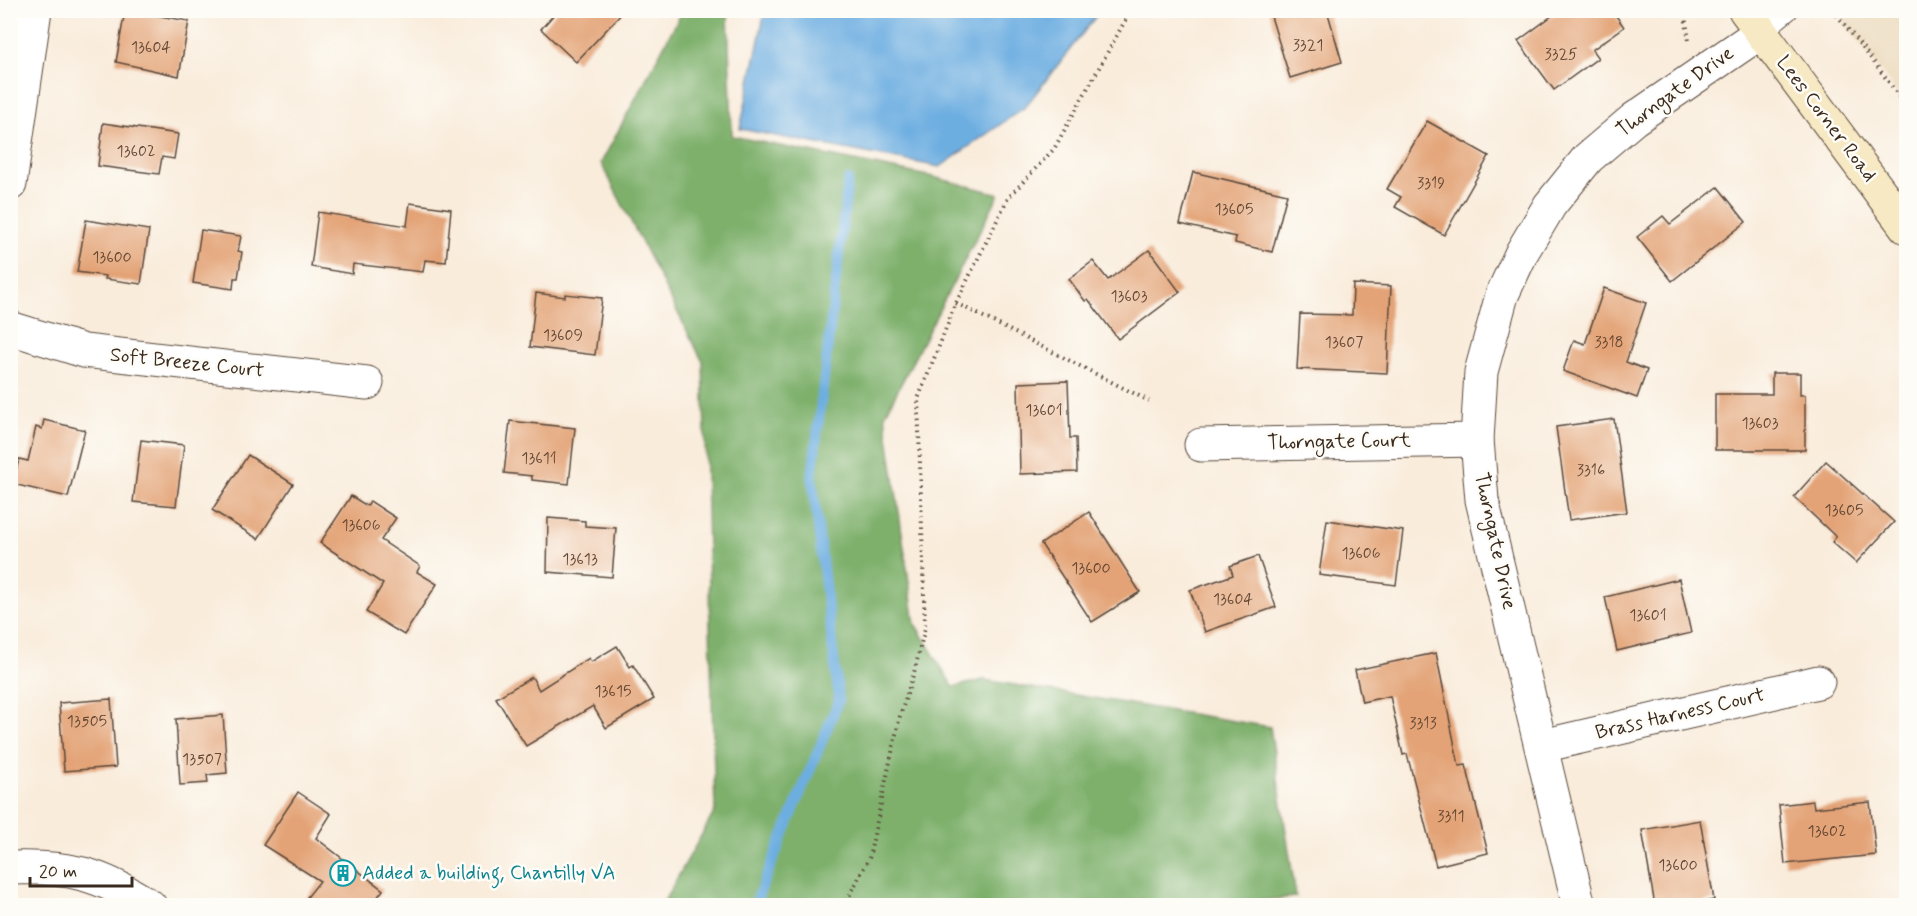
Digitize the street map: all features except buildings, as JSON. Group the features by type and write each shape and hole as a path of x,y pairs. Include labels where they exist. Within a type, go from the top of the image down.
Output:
{"street":[{"path":"10,184 35,10"},
{"name":"Lees Corner Road","path":"1753,21 1906,227"},
{"name":"Thorngate Drive","path":"1580,906 1482,500 1477,440 1481,372 1502,295 1522,252 1550,205 1588,158 1753,21"},
{"name":"Soft Breeze Court","path":"10,328 84,351 366,383"},
{"name":"Thorngate Court","path":"1201,445 1477,440"},
{"name":"Brass Harness Court","path":"1542,746 1818,682"},
{"path":"10,868 45,867 87,874 119,886 150,906"}],"lane":[{"path":"1753,21 1788,10"}],"path":[{"path":"844,906 869,858 900,716 925,627 918,399 956,303 1008,198 1054,149 1131,10"},
{"path":"1833,10 1906,106"},
{"path":"956,303 1149,401"}],"shaded area":[{"path":"1836,11 1906,11 1906,106"}],"green space":[{"path":"683,10 728,11 732,136 933,177 999,194 885,415 915,624 953,687 984,680 1270,727 1296,897 1204,906 662,905 715,811 703,362 601,163"}],"water":[{"path":"765,10 1100,11 1025,107 940,167 740,129"}],"waterway":[{"path":"754,906 839,700 812,477 848,180"}],"place":[{"name":"Added a building, Chantilly VA","path":"343,873"}]}
